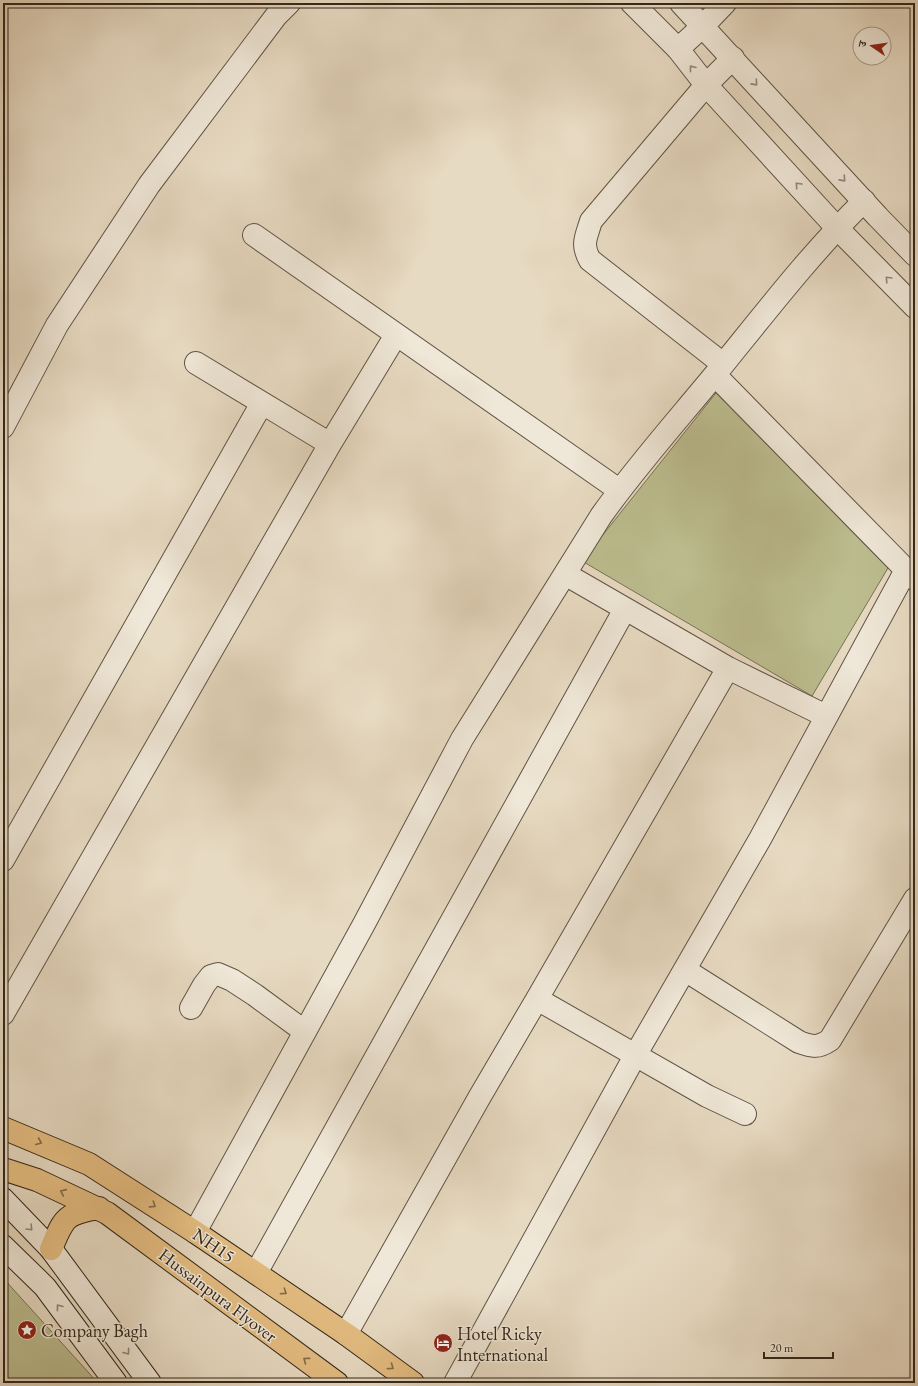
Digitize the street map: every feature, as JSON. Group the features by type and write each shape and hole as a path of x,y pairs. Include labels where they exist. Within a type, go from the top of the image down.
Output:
{"main road":[{"name":"NH15","path":"3,1128 89,1164 256,1273 346,1334 413,1383"},
{"path":"3,1169 37,1180 99,1208"},
{"path":"50,1249 63,1221 73,1214 99,1208"},
{"name":"Hussainpura Flyover","path":"99,1208 337,1383"}],"street":[{"path":"3,427 57,325 149,185 276,16 289,3"},
{"path":"632,3 678,49 706,86 837,228 915,307"},
{"path":"681,3 915,255"},
{"path":"678,49 725,3"},
{"path":"455,1383 636,1054 760,839 826,716 911,574 719,370 590,260 585,250 585,239 592,221 706,86 733,58"},
{"path":"195,1232 304,1031 368,917 462,739 601,516 619,490 837,228 864,201"},
{"path":"254,235 619,490"},
{"path":"3,1014 330,444 396,335"},
{"path":"196,363 330,444"},
{"path":"3,860 262,403"},
{"path":"565,574 728,668 826,716"},
{"path":"256,1273 625,609"},
{"path":"346,1334 479,1098 728,668"},
{"path":"685,970 800,1042 814,1047 822,1045 830,1040 915,899"},
{"path":"191,1008 211,976 218,974 232,980 255,995 304,1031"},
{"path":"537,1000 636,1054 707,1096 745,1114"},
{"path":"3,1199 50,1249 150,1383"},
{"path":"3,1246 45,1287 116,1383"}],"green space":[{"path":"716,393 888,568 812,696 582,561"},
{"name":"Company Bagh","path":"3,1278 98,1383 3,1383"}],"place":[{"name":"Company Bagh","path":"27,1330"},
{"name":"Hotel Ricky International","path":"443,1343"}]}
